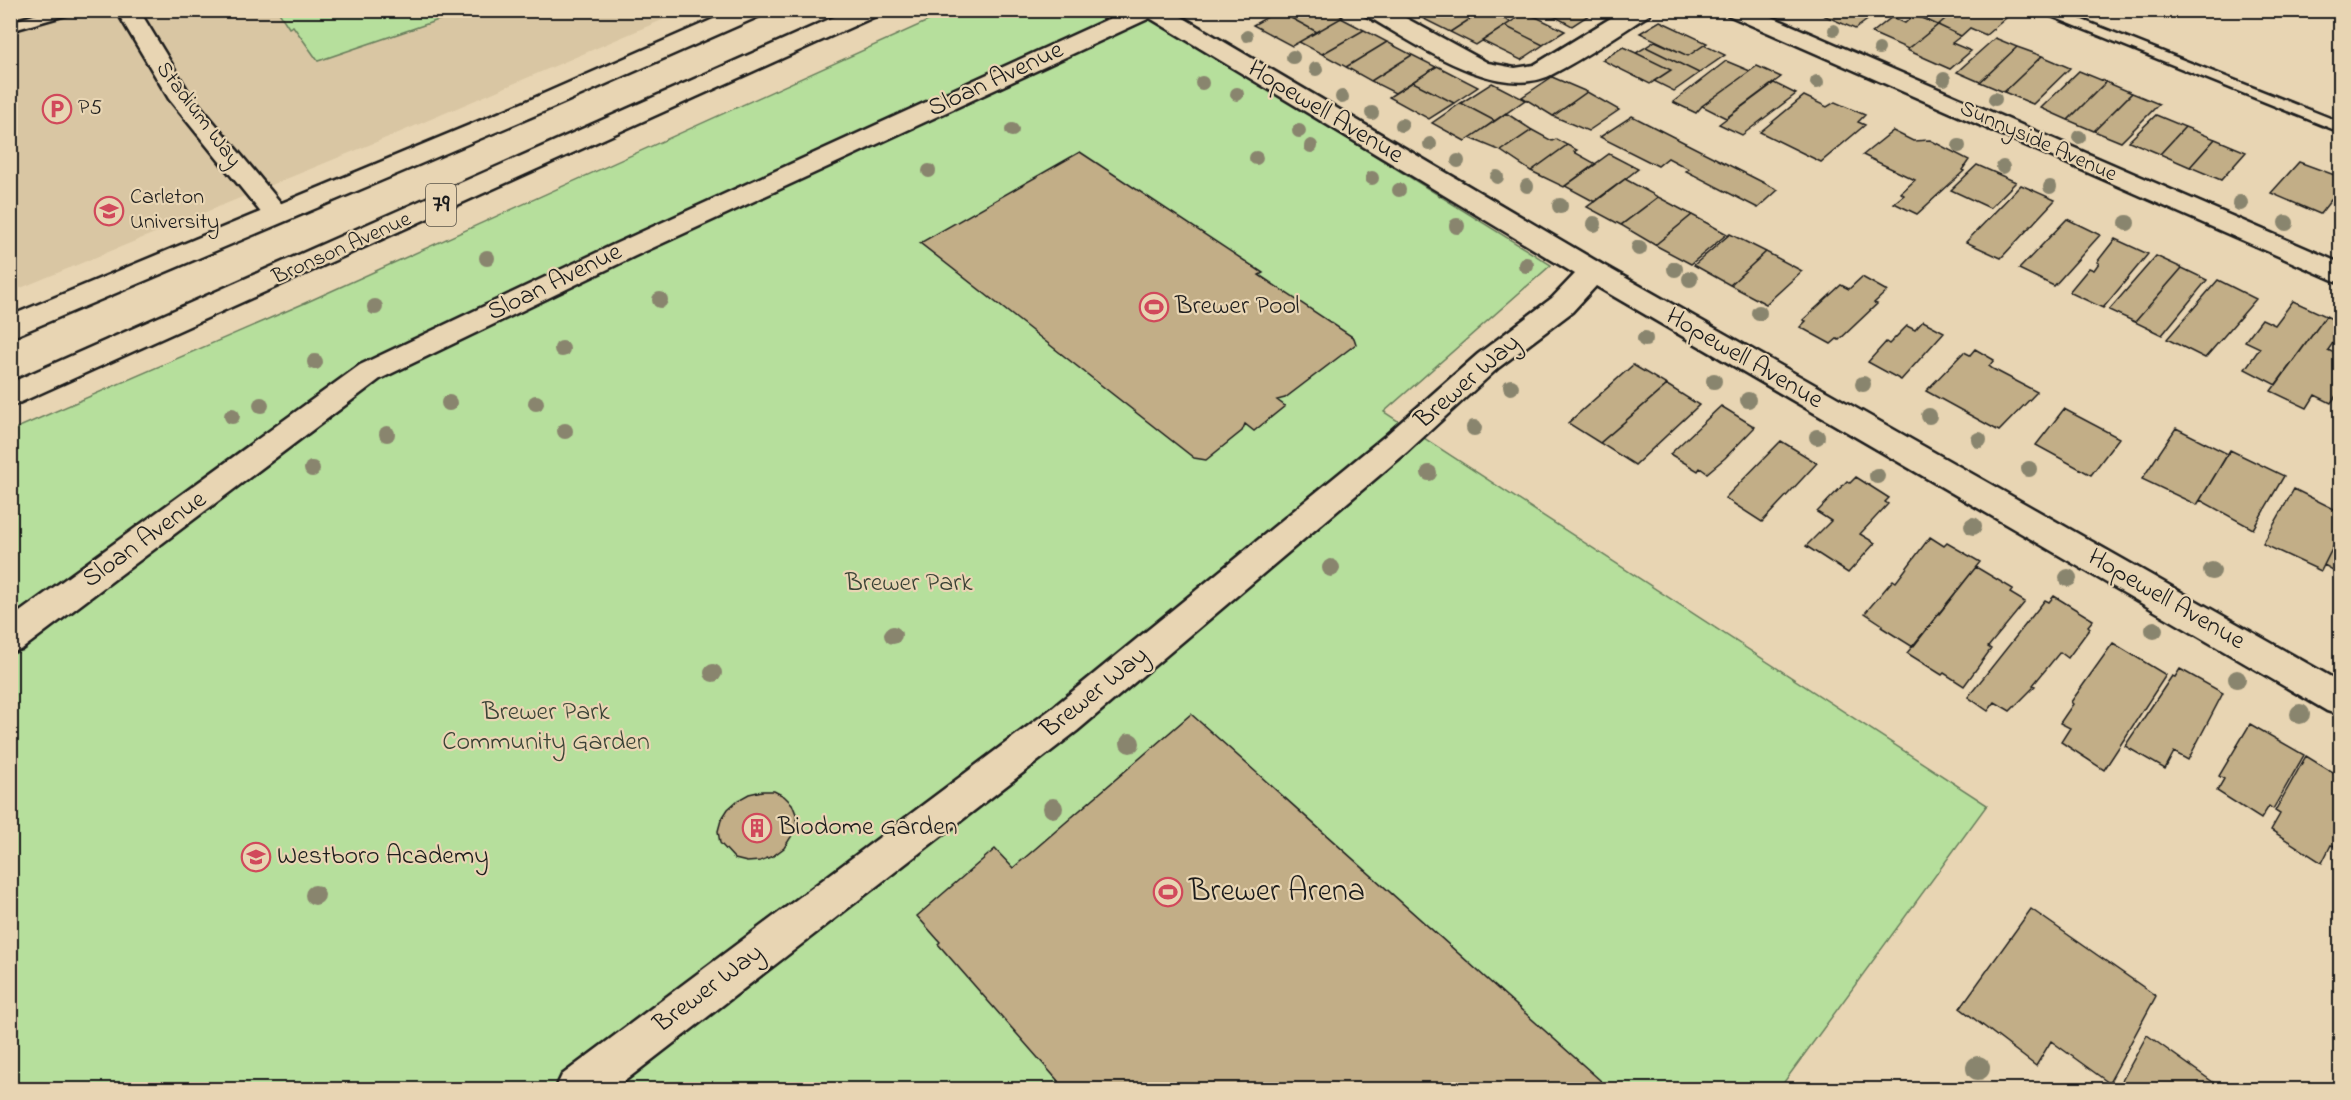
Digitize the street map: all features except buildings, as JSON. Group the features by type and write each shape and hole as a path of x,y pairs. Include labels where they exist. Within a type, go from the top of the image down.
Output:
{"street":[{"name":"Stadium Way","path":"127,10 178,94 276,214"},
{"name":"79","path":"10,328 276,214 526,111 754,10"},
{"name":"Bronson Avenue","path":"10,396 870,10"},
{"name":"Sloan Avenue","path":"10,639 370,372 636,245 1148,10"},
{"name":"Hopewell Avenue","path":"1153,10 1593,272 2340,700"},
{"path":"1373,10 1481,69 1515,75 1541,71 1641,10"},
{"name":"Sunnyside Avenue","path":"1736,10 2340,274"},
{"name":"Brewer Way","path":"577,1089 1064,720 1396,444 1488,361 1562,305 1593,272"}],"lane":[{"path":"10,27 68,10"},
{"path":"2043,10 2340,127"}],"shaded area":[{"name":"Carleton University","path":"11,11 683,11 403,131 11,292"}],"green space":[{"path":"278,11 465,11 318,61 293,26 289,28"},
{"name":"Brewer Park","path":"950,11 1142,11 1551,265 1384,412 1987,805 1779,1089 11,1089 10,431 305,303"}],"place":[{"name":"P5","path":"57,109"},
{"name":"Carleton University","path":"109,211"},
{"name":"Brewer Pool","path":"1154,307"},
{"name":"Biodome Garden","path":"757,828"},
{"name":"Westboro Academy","path":"256,857"},
{"name":"Brewer Arena","path":"1168,892"}],"park label":[{"name":"Brewer Park Community Garden","path":"546,728"}]}
